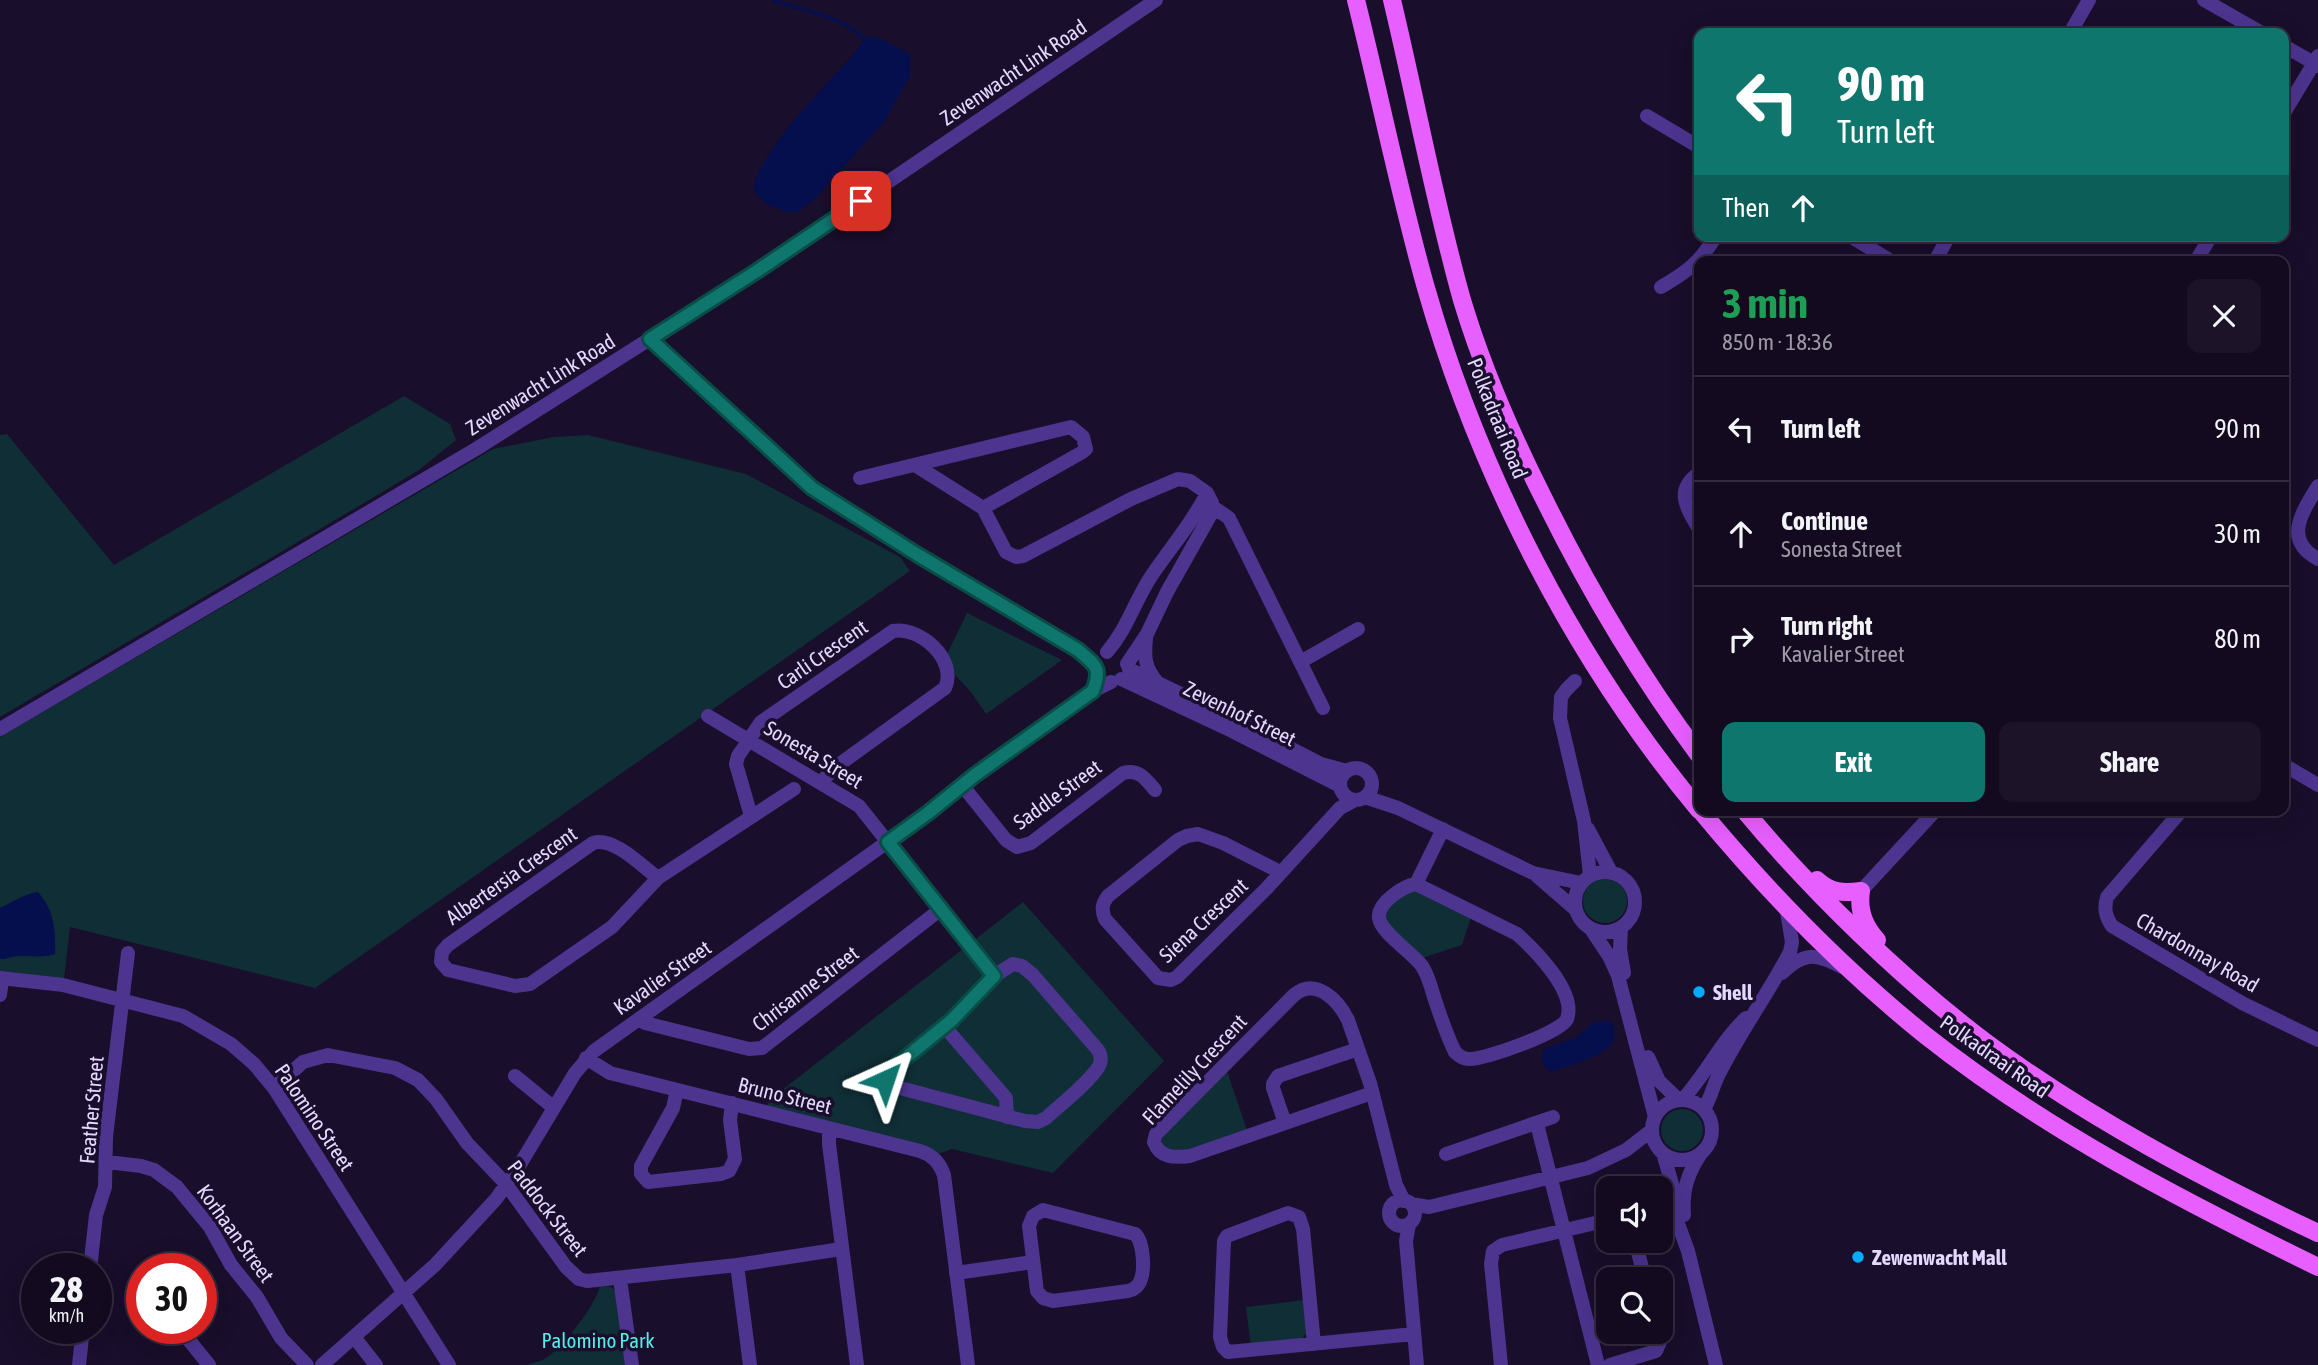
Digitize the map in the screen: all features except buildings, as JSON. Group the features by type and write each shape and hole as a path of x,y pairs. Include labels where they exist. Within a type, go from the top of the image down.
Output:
{"main road":[{"name":"Polkadraai Road","path":"1356,0 1426,288 1459,388 1482,446 1541,571 1569,622 1617,700 1651,749 1694,803"},
{"name":"Polkadraai Road","path":"1392,0 1462,301 1503,415 1583,573 1622,641 1694,748"},
{"name":"Polkadraai Road","path":"1705,816 1785,905 1861,979 1937,1044 2084,1144 2174,1195 2318,1266"},
{"name":"Polkadraai Road","path":"1749,816 1858,931 1987,1043 2093,1114 2241,1196 2318,1233"},
{"path":"1758,828 1784,847 1826,888 1838,892 1861,891 1860,909 1873,936 1938,1003"}],"street":[{"name":"Zevenwacht Link Road","path":"0,729 476,449 757,271 1156,0"},
{"path":"2073,28 2089,0"},
{"path":"2204,0 2253,28"},
{"path":"2289,48 2317,62 2289,105"},
{"path":"1647,116 1694,144"},
{"path":"1860,242 1883,256"},
{"path":"1661,286 1687,272 1694,265"},
{"path":"650,339 812,488 918,555 1111,667"},
{"path":"860,478 1071,428 1083,438 1086,449 1081,453 983,508"},
{"path":"915,464 983,508 1006,551 1016,557 1023,556 1131,499 1178,479 1190,481 1229,518 1323,708"},
{"path":"1694,476 1690,480 1684,498 1694,521"},
{"path":"2318,486 2300,516 2298,527 2298,535 2305,549 2318,559"},
{"path":"1111,667 1123,634 1149,580 1210,500"},
{"path":"1159,685 1147,667 1144,656 1147,635 1210,500"},
{"path":"1302,661 1358,629"},
{"name":"Carli Crescent","path":"751,816 736,764 738,756 761,722 889,632 906,631 934,644 948,675 945,688 837,766 821,782"},
{"path":"1111,667 1147,635"},
{"name":"Zevenhof Street","path":"1111,667 1159,685 1233,719 1321,764 1347,771 1364,771 1370,776 1372,783 1398,807"},
{"name":"Zevenhof Street","path":"1111,667 1350,794 1398,807 1534,873 1575,909"},
{"name":"Kavalier Street","path":"322,1365 435,1265 496,1199 586,1058 888,842 1093,691 1111,667"},
{"path":"1576,681 1562,698 1560,718 1584,821 1586,879 1576,893 1575,909 1609,956 1618,975 1651,1097 1653,1124 1672,1184 1677,1221 1688,1251 1716,1365"},
{"name":"Sonesta Street","path":"708,716 859,806 994,976"},
{"path":"2289,768 2318,785"},
{"path":"1347,771 1350,794 1372,783"},
{"name":"Saddle Street","path":"962,785 1006,840 1017,847 1031,843 1123,773 1141,775 1155,790"},
{"name":"Albertersia Crescent","path":"658,878 611,843 597,841 448,945 442,952 441,962 449,970 516,986 530,984 612,927 658,878 794,789"},
{"name":"Siena Crescent","path":"1280,872 1208,836 1186,836 1108,896 1102,911 1105,919 1158,978 1171,980 1183,972 1266,889 1350,794"},
{"path":"1861,891 1930,816"},
{"name":"Chardonnay Road","path":"2177,816 2107,897 2105,912 2108,920 2112,926 2242,1003 2318,1040"},
{"path":"1584,821 1611,872 1626,880 1634,894 1634,910 1621,928 1606,932 1591,929"},
{"path":"1416,884 1443,829"},
{"path":"1586,879 1611,872"},
{"name":"Zevenhof Street","path":"1534,873 1586,879"},
{"path":"1416,884 1507,929 1531,946 1560,983 1568,1007 1568,1017 1562,1025 1537,1038 1479,1058 1463,1059 1455,1052 1425,971 1379,919 1380,911 1396,893 1403,887 1416,884"},
{"path":"1681,1100 1701,1080 1735,1028 1752,1012 1790,952 1792,942 1785,905"},
{"name":"Chrisanne Street","path":"640,1018 645,1023 749,1049 762,1048 941,909"},
{"path":"1621,928 1621,962 1649,1061 1659,1081 1681,1100"},
{"name":"Feather Street","path":"92,1253 96,1215 105,1187 106,1137 128,953"},
{"path":"1774,980 1794,961 1807,957 1826,959 1861,979"},
{"path":"1013,964 1022,966 1098,1050 1101,1056 1099,1066 1046,1118 1038,1122 1007,1117 889,1085 885,1080 886,1074 944,1026 994,976 1013,964"},
{"name":"Palomino Street","path":"0,995 1,979 62,985 183,1016 216,1033 243,1054 274,1088 449,1365"},
{"name":"Flamelily Crescent","path":"1314,987 1322,990 1340,1007 1348,1020 1372,1093 1190,1156 1164,1155 1157,1150 1154,1142 1156,1134 1300,990 1314,987"},
{"path":"1704,1109 1719,1074 1743,1035 1752,1012"},
{"path":"944,1026 1006,1098 1009,1107 1007,1117"},
{"path":"1284,1123 1273,1088 1278,1076 1358,1049"},
{"name":"Paddock Street","path":"274,1088 295,1067 319,1056 337,1056 394,1068 418,1080 467,1143 506,1184 573,1275 587,1281 737,1265 841,1249"},
{"name":"Bruno Street","path":"586,1058 610,1073 927,1153 937,1161 944,1175 968,1365"},
{"path":"515,1076 554,1108"},
{"path":"677,1090 673,1108 641,1166 641,1174 648,1182 729,1171 735,1158 730,1120 732,1103"},
{"path":"1372,1093 1405,1212 1417,1365"},
{"path":"1626,1150 1653,1124 1669,1102 1692,1101 1704,1109 1711,1121 1710,1142 1689,1173 1683,1200 1688,1251"},
{"path":"1446,1154 1553,1118"},
{"path":"1536,1124 1598,1365"},
{"path":"829,1128 841,1249 857,1365"},
{"path":"1405,1212 1588,1168 1626,1150 1646,1147 1679,1160 1695,1157 1702,1152"},
{"name":"Korhaan Street","path":"107,1162 154,1170 177,1187 210,1227 231,1265 257,1297 281,1338 307,1365"},
{"path":"1043,1210 1131,1232 1139,1237 1143,1245 1140,1281 1128,1292 1046,1300 1037,1292 1033,1262 1029,1223 1033,1216 1043,1210"},
{"path":"1314,1343 1303,1229 1299,1217 1288,1213 1227,1236 1224,1241 1220,1337 1225,1350 1233,1353 1414,1334"},
{"path":"1501,1365 1491,1264 1493,1251 1502,1245 1596,1223"},
{"path":"956,1273 1033,1262"},
{"path":"737,1265 750,1365"},
{"path":"620,1279 632,1365"},
{"path":"354,1337 376,1365"},
{"path":"79,1365 81,1344"},
{"path":"192,1344 209,1365"},
{"path":"1610,1365 1656,1352 1659,1344"}],"green space":[{"path":"404,396 450,424 456,440 419,470 0,717 0,435 7,434 114,565"},
{"path":"588,435 746,474 900,557 910,571 315,988 70,927 64,979 0,972 0,737 493,449 554,437"},
{"path":"967,613 1062,660 986,714 956,676 947,654"},
{"path":"1605,879 1614,880 1621,885 1626,892 1626,910 1621,917 1614,922 1605,923 1596,922 1589,917 1584,910 1583,901 1584,892 1589,885 1596,880"},
{"path":"1414,889 1471,917 1462,945 1422,958 1389,925 1385,916 1389,907 1400,896"},
{"path":"1023,902 1164,1061 1053,1173 952,1149 938,1154 767,1107 768,1101"},
{"path":"1227,1071 1247,1130 1198,1148 1167,1149 1162,1142 1163,1136"},
{"path":"1682,1109 1697,1115 1703,1130 1697,1145 1682,1151 1667,1145 1661,1130 1667,1115"},
{"name":"Palomino Park","path":"600,1286 611,1287 617,1292 627,1365 527,1365 543,1360 559,1347 585,1315"},
{"path":"1305,1300 1307,1332 1302,1339 1251,1347 1246,1307"}],"shaded area":[{"path":"868,36 881,39 910,54 910,76 884,122 815,199 796,213 765,202 753,188 768,155 795,119"},
{"path":"38,892 48,906 53,921 55,954 0,959 0,908"},
{"path":"1594,1022 1613,1023 1614,1040 1604,1051 1551,1072 1546,1067 1542,1059 1544,1049 1577,1037"}],"waterway":[{"path":"773,0 833,19 864,39"}],"place":[{"name":"Shell","path":"1699,992"},
{"name":"Zewenwacht Mall","path":"1858,1257"}],"route":[{"path":"861,201 650,339 822,496 1078,650 1096,665 1099,675 1093,691 975,775 888,842 994,976 952,1020 886,1074 885,1080"}]}
